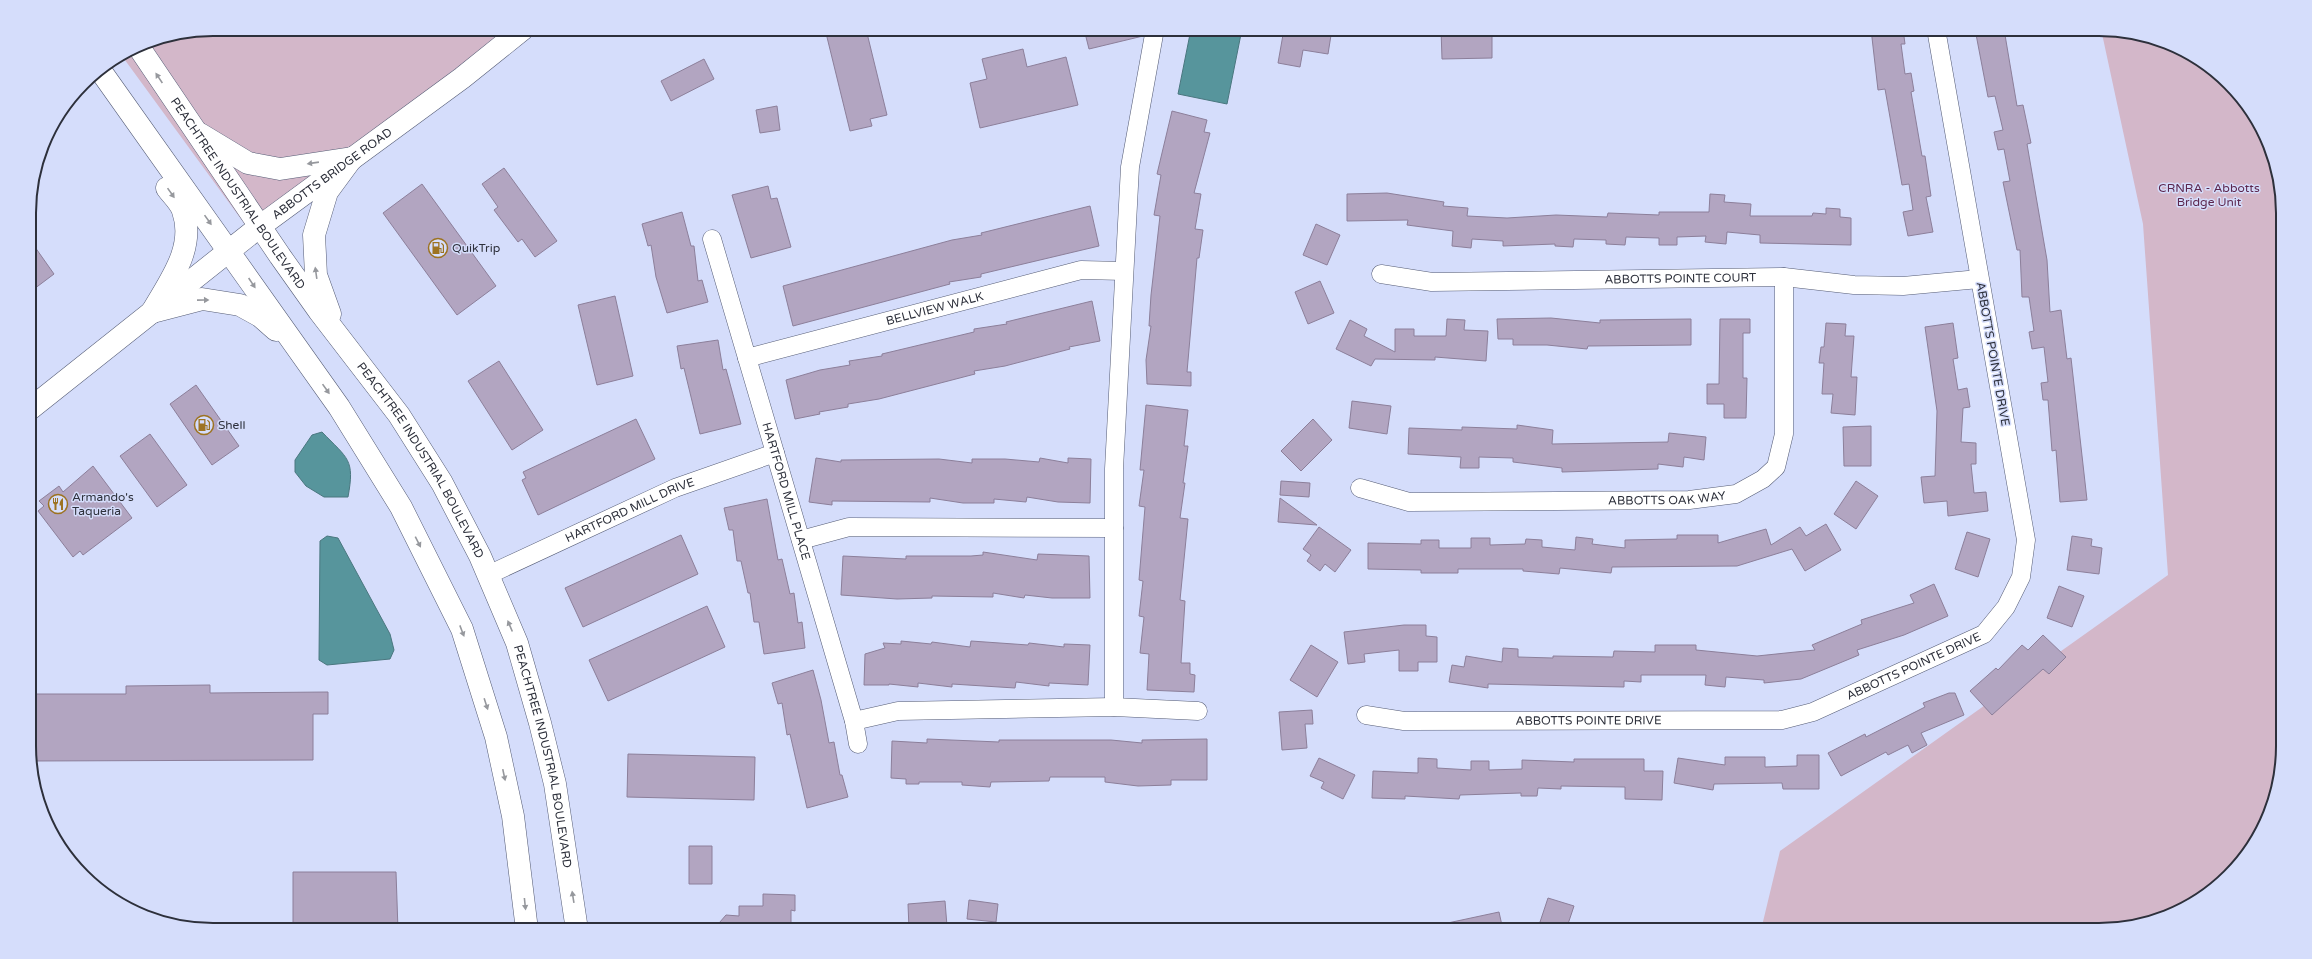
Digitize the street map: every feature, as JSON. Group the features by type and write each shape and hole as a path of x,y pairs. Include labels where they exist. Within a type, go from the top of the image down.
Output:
{"main road":[{"name":"ABBOTTS BRIDGE ROAD","path":"36,404 259,227 462,78 514,36"},
{"name":"PEACHTREE INDUSTRIAL BOULEVARD","path":"142,52 259,227 338,336 399,415 438,477 480,556 517,643 540,723 555,784 576,923"},
{"path":"103,74 230,251 294,345 339,407 401,507 462,629 498,744 513,816 527,923"},
{"path":"145,132 157,173 183,210 187,234 181,261 152,312"},
{"path":"196,132 248,163 280,169 352,158"},
{"path":"338,336 316,275 314,235 327,192 352,158"},
{"path":"152,312 202,299 240,305 260,316 294,345"}],"street":[{"path":"1114,707 1114,469 1130,167 1153,36"},
{"name":"ABBOTTS POINTE DRIVE","path":"1366,715 1404,721 1782,720 1813,712 1984,634 2006,607 2021,577 2026,540 1937,36"},
{"name":"HARTFORD MILL PLACE","path":"712,239 854,721 858,744"},
{"name":"BELLVIEW WALK","path":"747,358 1081,270 1124,271"},
{"name":"ABBOTTS POINTE COURT","path":"1381,274 1432,282 1784,277 1854,285 1903,286 1979,279"},
{"name":"ABBOTTS OAK WAY","path":"1360,488 1409,502 1689,500 1736,494 1763,479 1776,467 1784,434 1784,277"},
{"name":"HARTFORD MILL DRIVE","path":"488,575 675,488 775,453"},
{"path":"801,540 850,527 1114,528"},
{"path":"854,721 898,710 1114,707 1198,711"}],"green space":[{"path":"202,36 507,36 451,72 403,113 249,230 125,60 156,45 179,39"},
{"name":"CRNRA - Abbotts Bridge Unit","path":"2103,36 2133,39 2156,45 2177,54 2216,80 2239,105 2258,135 2267,156 2273,179 2276,202 2276,757 2270,792 2258,824 2232,863 2207,886 2177,905 2156,914 2133,920 2110,923 1763,923 1780,851 2168,575 2143,224"}],"shaded area":[{"path":"1190,36 1241,36 1227,104 1178,94"},
{"path":"322,432 343,454 350,467 351,475 348,497 324,497 306,486 295,472 295,460 312,435"},
{"path":"327,536 338,538 390,634 394,650 390,659 327,665 319,660 320,541"}],"building":[{"path":"827,36 868,36 887,115 870,119 872,126 850,131"},
{"path":"1086,36 1143,36 1089,49"},
{"path":"1283,36 1331,36 1328,54 1303,50 1300,67 1278,63"},
{"path":"1441,36 1492,36 1492,58 1442,59"},
{"path":"1872,36 1904,36 1905,44 1901,44 1905,74 1911,73 1914,91 1911,92 1922,156 1925,156 1931,196 1926,197 1933,232 1908,236 1903,212 1913,210 1909,184 1902,185 1885,89 1878,90"},
{"path":"1976,36 2005,36 2017,106 2023,105 2031,143 2027,144 2047,260 2050,312 2061,310 2067,359 2071,358 2087,500 2060,502 2056,450 2052,451 2048,400 2043,400 2041,383 2048,382 2044,347 2032,349 2029,332 2034,331 2029,297 2022,297 2020,250 2017,250 2003,182 2010,181 2004,149 1998,150 1994,132 2003,130 1995,96 1988,97"},
{"path":"1023,49 1027,67 1066,57 1078,105 980,128 970,83 987,79 982,59"},
{"path":"704,59 714,79 671,101 661,81"},
{"path":"777,106 780,130 760,133 756,110"},
{"path":"1172,111 1207,120 1204,132 1210,133 1194,193 1201,194 1195,229 1203,230 1199,258 1197,258 1187,372 1191,372 1191,386 1147,384 1146,360 1151,326 1149,326 1151,295 1160,216 1154,215 1161,175 1157,174"},
{"path":"504,168 557,241 535,257 522,239 518,242 494,210 498,207 482,184"},
{"name":"QuikTrip","path":"422,184 496,286 457,315 383,213"},
{"path":"768,186 771,199 777,198 791,247 751,258 732,195"},
{"path":"1387,193 1444,202 1443,206 1468,208 1467,216 1507,218 1556,215 1607,217 1608,213 1659,215 1659,212 1709,212 1710,194 1725,195 1724,202 1751,204 1750,216 1812,216 1813,213 1826,214 1826,208 1840,209 1840,217 1851,218 1851,245 1760,243 1760,235 1727,232 1726,244 1705,242 1706,236 1677,237 1677,245 1659,245 1659,238 1626,237 1625,245 1606,244 1606,240 1574,239 1573,247 1555,246 1555,244 1503,246 1503,241 1472,239 1471,248 1452,246 1453,231 1407,225 1408,220 1347,221 1347,194"},
{"path":"1090,206 1099,246 981,274 981,277 949,282 950,284 793,326 783,286 952,240 982,235 981,233"},
{"path":"682,212 691,246 694,246 698,281 702,280 708,302 667,313 656,277 651,245 648,246 642,224"},
{"path":"1316,224 1340,235 1327,265 1303,255"},
{"path":"36,248 54,274 36,288"},
{"path":"1320,281 1334,313 1308,324 1295,292"},
{"path":"615,296 633,376 597,385 578,305"},
{"path":"1092,301 1100,341 1069,347 1070,349 1005,366 974,371 975,374 879,399 848,404 848,407 819,412 820,414 795,419 786,380 820,370 850,365 849,361 882,356 882,354 974,332 974,329 1007,324 1006,322"},
{"path":"1551,318 1600,323 1600,320 1691,319 1691,345 1588,346 1587,349 1547,345 1513,345 1513,339 1498,339 1497,319"},
{"path":"1447,319 1465,320 1464,330 1488,331 1486,361 1435,357 1435,360 1375,359 1371,366 1336,349 1350,320 1367,329 1364,336 1395,352 1395,329 1414,329 1414,336 1446,336"},
{"path":"1720,319 1750,319 1750,333 1743,333 1743,378 1747,378 1746,418 1724,418 1724,404 1707,404 1707,384 1719,384"},
{"path":"1826,323 1846,324 1845,336 1854,336 1851,377 1857,377 1855,415 1831,413 1833,394 1822,394 1824,363 1819,363 1821,347 1824,347"},
{"path":"1953,323 1958,358 1953,359 1958,390 1967,388 1970,407 1963,408 1961,442 1976,443 1976,464 1971,464 1974,493 1986,492 1988,511 1948,516 1947,501 1924,503 1921,477 1935,476 1937,411 1925,327"},
{"path":"718,340 723,370 726,369 741,424 700,434 684,368 681,369 677,346"},
{"path":"499,361 543,430 512,450 468,381"},
{"name":"Shell","path":"196,385 239,446 212,465 170,404"},
{"path":"1352,401 1391,406 1387,434 1349,428"},
{"path":"1146,405 1188,410 1184,446 1188,446 1180,518 1188,519 1180,600 1185,601 1181,663 1190,663 1190,674 1195,675 1194,692 1147,690 1149,654 1140,653 1144,617 1139,616 1143,581 1139,580 1145,507 1139,506 1144,470 1140,470"},
{"path":"636,419 655,459 538,515 522,480 526,478 523,472"},
{"path":"1313,419 1332,440 1301,471 1281,451"},
{"path":"1517,425 1553,430 1552,444 1668,442 1669,433 1706,437 1704,460 1684,457 1683,467 1658,464 1658,469 1562,472 1562,468 1513,462 1513,458 1479,457 1479,468 1460,468 1461,457 1408,454 1409,428 1462,430 1462,427 1517,429"},
{"path":"1871,426 1871,466 1844,466 1843,427"},
{"path":"150,434 187,485 157,507 120,456"},
{"path":"816,458 841,462 841,460 939,459 972,463 972,459 1005,459 1039,462 1040,458 1068,463 1068,458 1091,459 1090,503 1058,502 1027,497 1026,502 994,499 994,503 963,503 930,498 930,502 832,501 832,505 809,502"},
{"path":"93,466 132,518 83,555 80,551 73,557 38,511 44,506 39,501 59,486 63,492"},
{"path":"1281,481 1310,483 1309,497 1280,495"},
{"path":"1856,481 1878,496 1856,529 1834,514"},
{"path":"1280,498 1317,525 1278,522"},
{"path":"767,499 778,560 782,559 790,594 794,593 798,623 802,622 805,648 764,654 759,622 754,622 750,593 748,593 741,561 737,561 733,530 729,530 724,508"},
{"path":"1826,524 1841,550 1805,571 1792,549 1737,566 1612,567 1611,573 1560,568 1559,574 1523,571 1523,569 1458,569 1458,573 1421,573 1421,570 1368,569 1368,543 1421,544 1421,540 1439,540 1439,548 1471,548 1471,538 1490,538 1490,545 1525,544 1526,539 1542,540 1542,547 1575,550 1576,537 1593,539 1592,544 1625,548 1625,540 1677,539 1677,535 1718,535 1718,543 1766,529 1771,545 1800,527 1806,536"},
{"path":"1319,527 1351,550 1335,572 1325,564 1320,571 1307,561 1311,555 1303,549"},
{"path":"1967,532 1990,539 1978,577 1955,569"},
{"path":"681,535 698,574 583,627 565,588"},
{"path":"2072,536 2092,539 2091,546 2102,548 2099,574 2067,570"},
{"path":"983,552 1037,560 1038,554 1089,556 1090,598 1052,598 1025,595 1024,598 993,593 993,597 932,596 932,598 897,599 841,595 843,556 906,559 906,556 983,555"},
{"path":"1934,584 1948,616 1904,635 1857,650 1859,655 1801,679 1764,683 1764,680 1726,677 1725,687 1705,685 1706,675 1641,675 1641,682 1624,681 1624,687 1488,684 1488,688 1449,682 1452,665 1464,667 1466,656 1502,662 1503,648 1518,649 1518,657 1553,658 1553,656 1613,657 1614,651 1655,652 1655,645 1696,645 1696,650 1757,656 1815,650 1812,645 1862,624 1861,620 1914,603 1910,595"},
{"path":"2059,586 2084,596 2072,627 2047,618"},
{"path":"707,606 725,647 608,701 589,660"},
{"path":"1404,625 1426,625 1426,636 1437,637 1437,662 1418,662 1418,671 1399,671 1399,650 1364,654 1365,662 1348,664 1344,632"},
{"path":"2043,635 2066,657 2049,674 2043,669 1992,715 1970,691 1996,668 1998,670 2022,645 2028,650"},
{"path":"901,641 931,644 932,642 970,647 971,641 1028,645 1029,643 1064,647 1064,644 1090,645 1088,685 1049,683 1049,686 1016,682 1015,688 952,684 952,687 918,683 918,687 889,684 864,685 865,654 885,648 883,643 901,644"},
{"path":"1311,645 1338,662 1317,697 1290,680"},
{"path":"813,670 821,700 829,743 834,742 840,775 842,775 848,797 807,808 790,734 787,735 782,703 778,704 772,683"},
{"path":"210,685 210,693 328,692 328,714 313,714 313,760 37,761 36,694 126,694 126,686"},
{"path":"1949,693 1955,693 1964,715 1921,733 1927,745 1912,753 1908,745 1888,755 1886,752 1841,776 1828,753 1865,734 1866,737 1925,707 1923,703"},
{"path":"1312,710 1313,724 1305,724 1307,748 1282,750 1279,712"},
{"path":"927,739 999,742 999,740 1111,740 1142,743 1142,740 1207,739 1207,780 1171,780 1171,785 1138,786 1105,782 1105,777 1050,777 1049,781 991,782 990,787 962,785 962,782 919,782 919,784 906,784 906,779 891,778 892,741 927,743"},
{"path":"628,754 755,757 754,800 627,797"},
{"path":"1797,755 1819,755 1819,789 1783,789 1782,783 1714,784 1713,790 1674,783 1678,758 1725,765 1725,757 1765,757 1765,767 1797,766"},
{"path":"1319,758 1355,775 1343,799 1321,788 1324,782 1310,776"},
{"path":"1418,758 1437,759 1437,768 1471,770 1471,761 1489,761 1489,770 1522,769 1522,760 1574,762 1574,759 1644,759 1644,771 1663,771 1662,800 1625,799 1625,787 1561,786 1561,789 1538,788 1537,796 1521,796 1521,793 1460,795 1459,799 1405,796 1405,799 1372,798 1373,771 1418,773"},
{"path":"689,846 712,846 712,884 689,884"},
{"path":"293,872 396,872 398,923 293,923"},
{"path":"763,894 795,895 795,911 791,910 791,923 719,923 726,915 739,916 739,906 763,906"},
{"path":"1548,898 1574,906 1568,923 1540,922"},
{"path":"969,900 998,904 996,922 967,919"},
{"path":"945,901 947,923 909,923 908,904"},
{"path":"1499,912 1501,923 1448,923"}],"place":[{"name":"QuikTrip","path":"438,248"},
{"name":"Shell","path":"204,425"},
{"name":"Armando's Taqueria","path":"58,504"}]}
